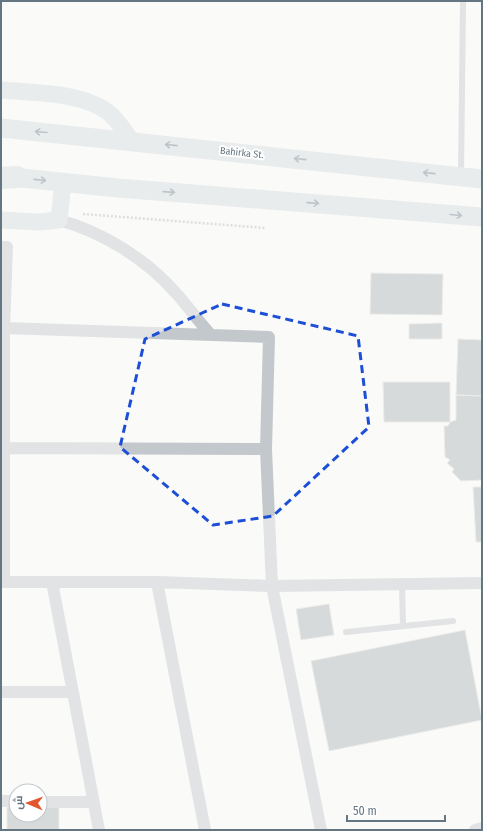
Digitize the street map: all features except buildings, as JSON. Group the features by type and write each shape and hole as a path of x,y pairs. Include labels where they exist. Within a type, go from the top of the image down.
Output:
{"main road":[{"name":"Bahirka St.","path":"1,128 131,140 482,179"},
{"path":"6,177 482,217"}],"street":[{"path":"1,90 53,95 81,100 101,107 112,116 131,140"},
{"path":"63,182 63,221"},
{"path":"1,220 39,222 63,221 108,240 137,258 161,278 211,335"},
{"path":"1,247 7,247 4,328 2,582 157,582 272,586 482,583"},
{"path":"4,328 269,336 266,449 272,586 321,830"},
{"path":"4,448 266,449"},
{"path":"52,582 99,830"},
{"path":"157,582 205,830"},
{"path":"1,692 73,692"},
{"path":"48,802 94,802"},
{"path":"474,830 482,828"}],"lane":[{"path":"461,176 463,1"},
{"path":"402,584 404,626"},
{"path":"346,632 453,621"}],"path":[{"path":"63,221 76,214 266,228"}],"highlighted area":[{"path":"222,304 358,336 369,427 273,516 213,525 120,447 145,339"}]}
